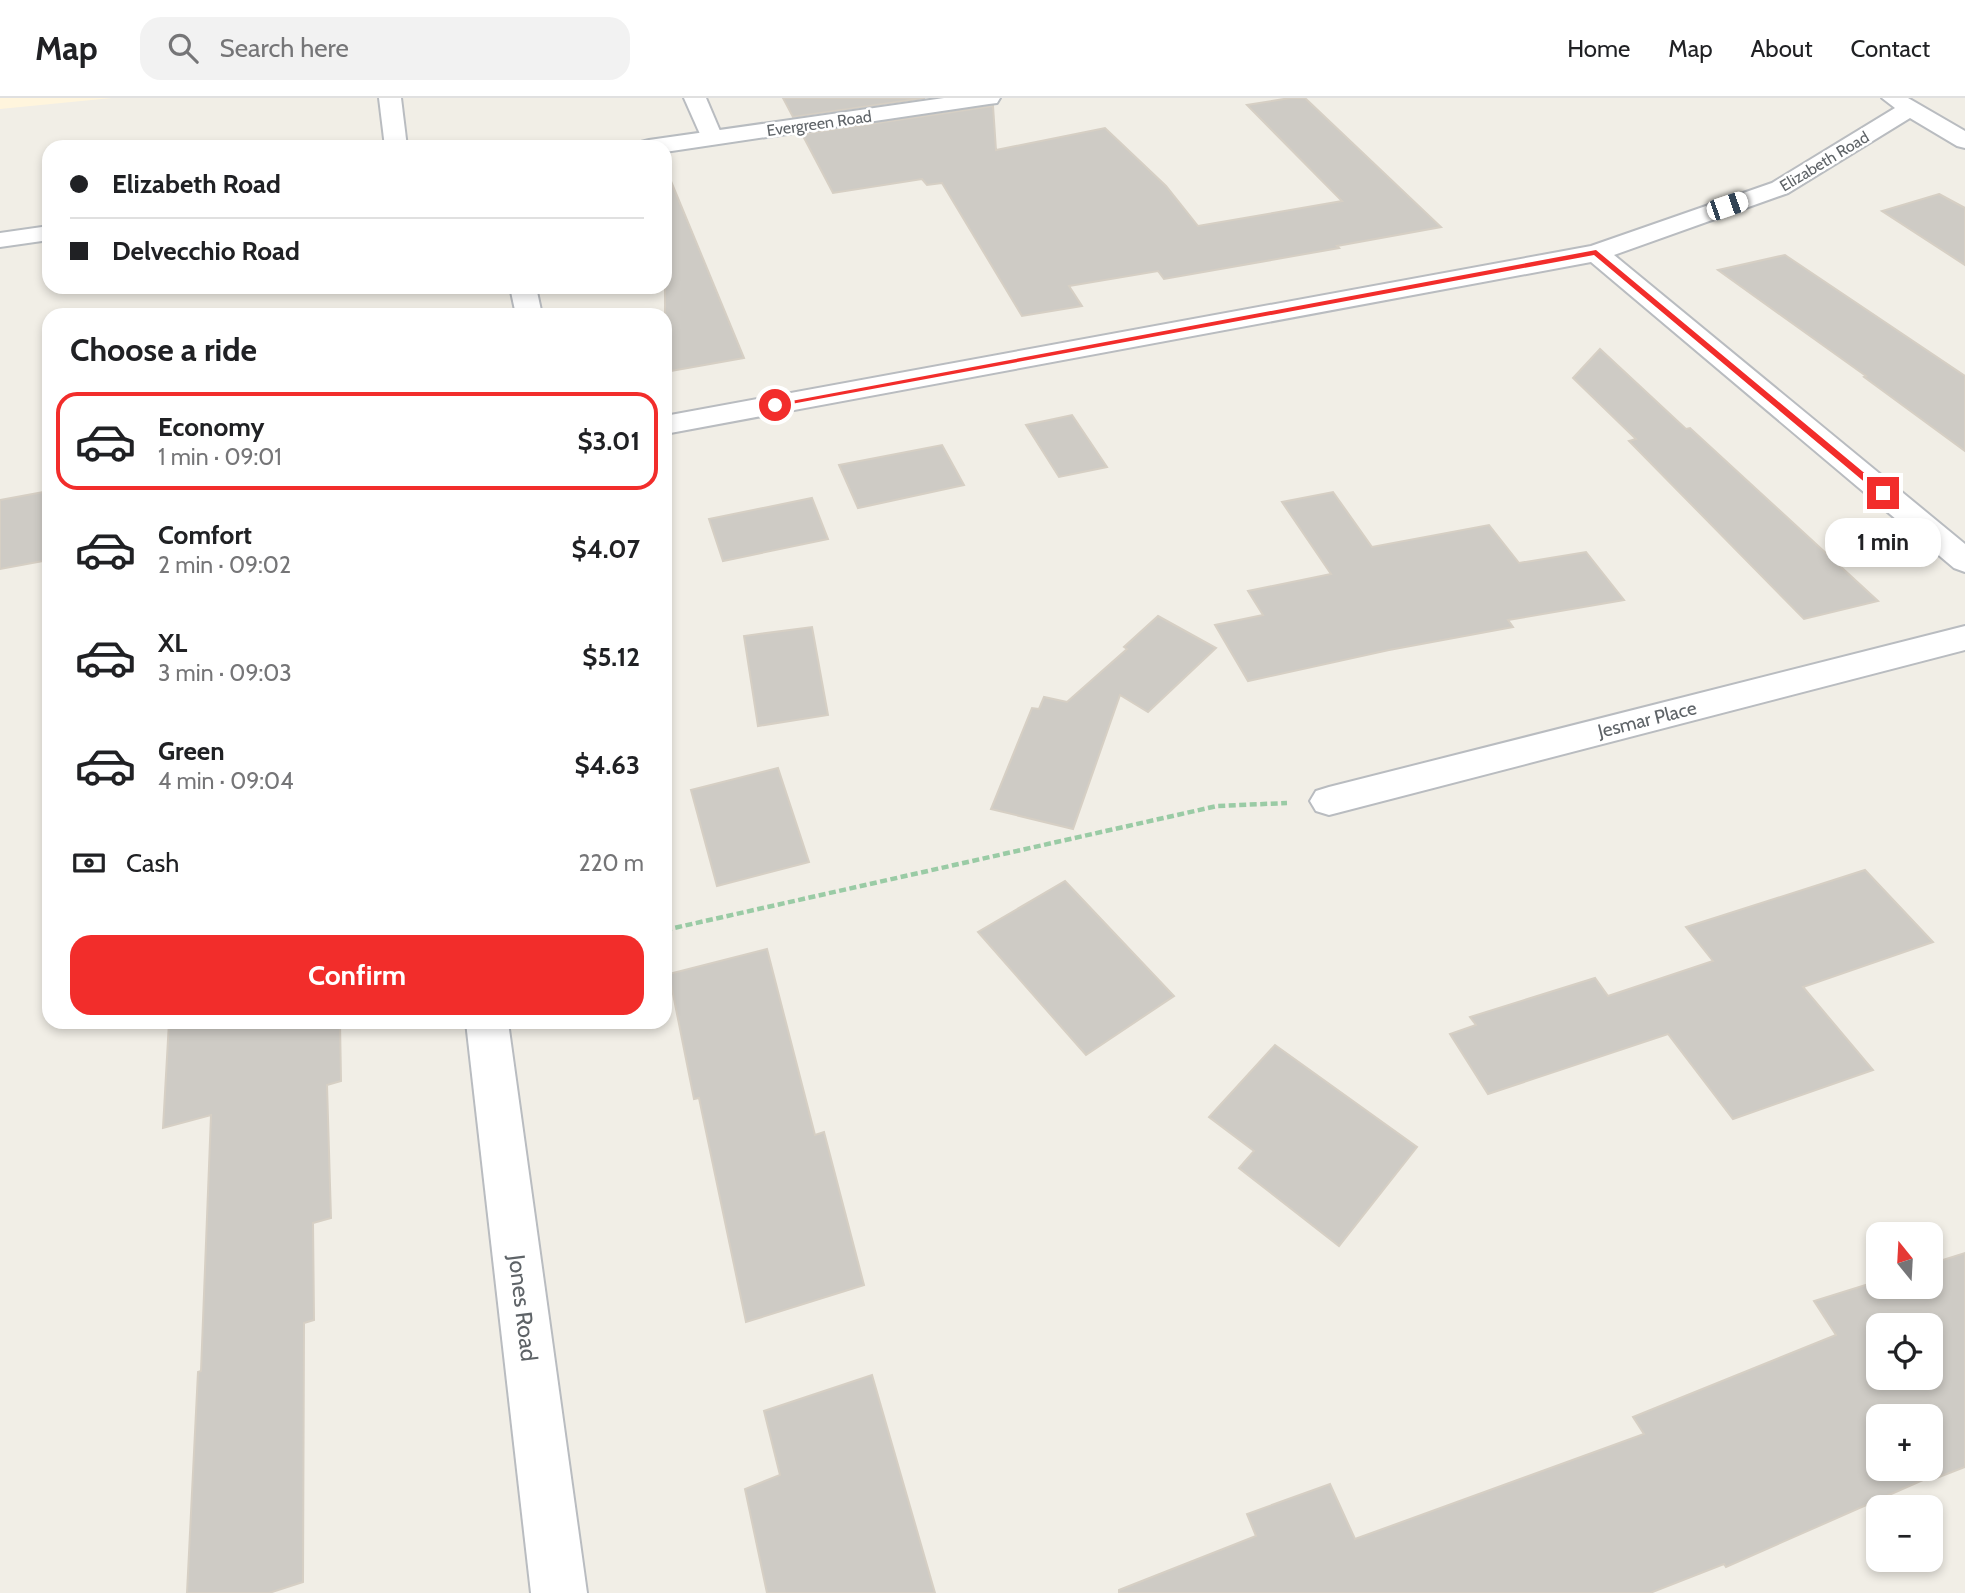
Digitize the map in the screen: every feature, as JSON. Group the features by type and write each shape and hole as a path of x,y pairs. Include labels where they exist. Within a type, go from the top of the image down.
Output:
{"street":[{"path":"390,98 395,140"},
{"path":"695,98 712,138"},
{"name":"Evergreen Road","path":"672,144 989,98"},
{"path":"1902,103 1965,141"},
{"name":"Elizabeth Road","path":"672,424 1596,253 1780,188 1902,103"},
{"path":"0,240 42,234"},
{"path":"1596,253 1965,561"},
{"name":"Jesmar Place","path":"1329,801 1965,638"},
{"name":"Jones Road","path":"488,1029 559,1593"}],"path":[{"path":"672,928 1217,806 1329,801"}],"shaded area":[{"path":"0,98 112,98 0,109"}],"building":[{"path":"783,98 925,98 793,117"},
{"path":"1305,98 1441,227 1164,279 1158,271 1069,286 1082,306 1022,316 942,183 927,185 922,179 833,193 802,134 993,106 996,150 1105,128 1166,186 1198,226 1342,201 1247,105"},
{"path":"672,184 744,358 672,371 672,308 665,308 665,294 672,294"},
{"path":"1939,194 1965,208 1965,265 1882,211"},
{"path":"1785,255 1965,376 1965,451 1718,270"},
{"path":"1600,349 1878,601 1804,619 1629,441 1636,439 1573,378"},
{"path":"1072,415 1107,467 1059,477 1026,425"},
{"path":"942,445 964,485 858,508 839,465"},
{"path":"42,492 42,561 0,569 0,500"},
{"path":"1333,492 1372,547 1489,525 1519,563 1586,552 1624,600 1508,620 1513,627 1389,650 1248,681 1215,625 1263,615 1248,591 1331,574 1282,502"},
{"path":"812,498 828,539 723,561 709,519"},
{"path":"1158,616 1216,648 1148,712 1120,695 1073,829 991,809 1032,708 1039,709 1044,697 1067,702 1127,649 1124,647"},
{"path":"812,627 828,715 758,726 744,636"},
{"path":"778,768 809,862 717,886 691,790"},
{"path":"1865,870 1933,942 1803,987 1873,1070 1733,1119 1668,1034 1488,1094 1450,1034 1476,1025 1470,1017 1595,978 1608,996 1713,961 1686,927"},
{"path":"1065,881 1174,996 1086,1055 978,932"},
{"path":"767,949 815,1135 824,1132 864,1285 746,1322 699,1098 694,1099 672,989 672,973"},
{"path":"169,1029 340,1029 341,1081 327,1085 331,1218 313,1223 314,1320 304,1323 303,1582 269,1593 187,1593 198,1372 201,1371 211,1115 163,1128"},
{"path":"1275,1045 1417,1147 1339,1246 1239,1168 1254,1151 1209,1117"},
{"path":"1965,1253 1965,1467 1943,1476 1943,1404 1866,1404 1866,1481 1921,1481 1889,1495 1866,1495 1866,1505 1726,1567 1724,1564 1650,1593 1119,1593 1119,1590 1256,1536 1247,1514 1330,1484 1355,1539 1644,1434 1633,1417 1836,1335 1814,1301 1866,1285 1866,1299 1943,1299 1943,1260"},
{"path":"872,1375 935,1593 767,1593 745,1489 780,1475 764,1411"}],"route":[{"path":"775,405 1596,253 1883,493"}]}
